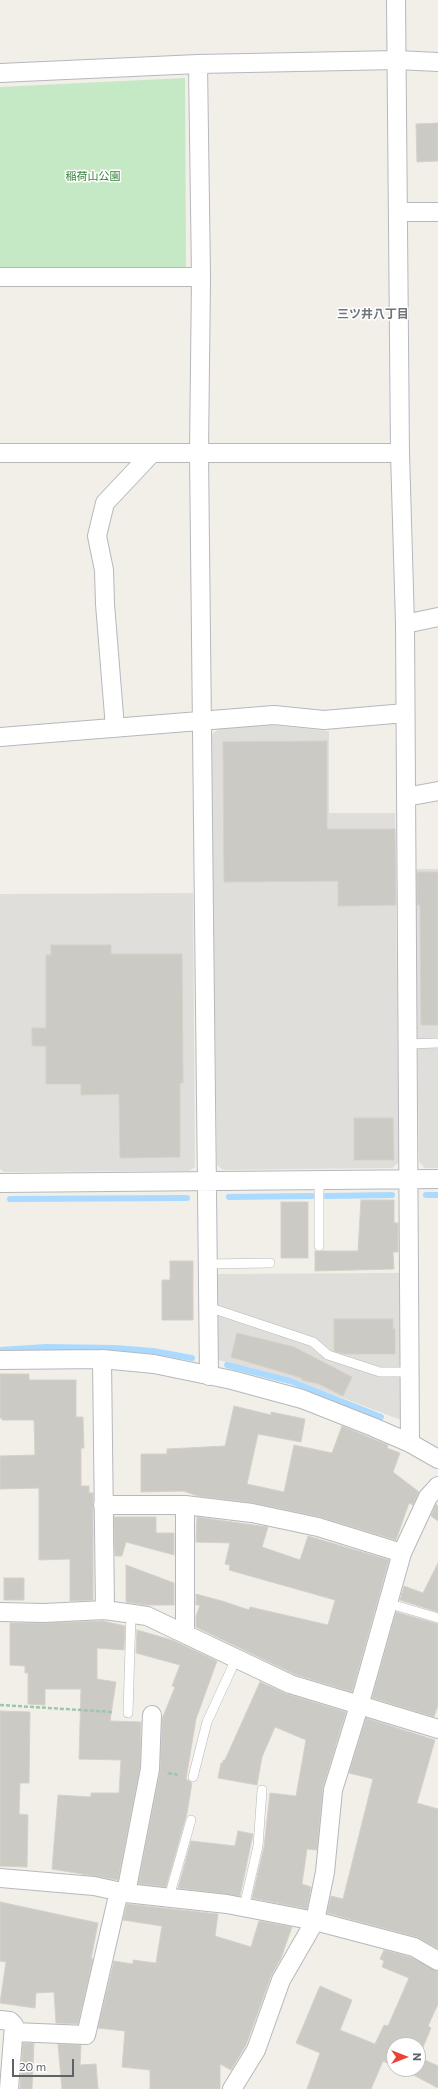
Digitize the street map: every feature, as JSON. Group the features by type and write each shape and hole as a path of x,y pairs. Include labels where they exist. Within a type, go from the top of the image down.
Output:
{"street":[{"path":"396,0 400,453 405,624 410,1443"},
{"path":"0,73 198,64 397,60 438,62"},
{"path":"198,64 201,277 199,453 209,1376"},
{"path":"398,212 438,212"},
{"path":"0,277 201,277"},
{"path":"0,453 400,453"},
{"path":"115,728 105,604 104,570 97,536 105,503 152,453"},
{"path":"405,624 438,617"},
{"path":"0,738 274,715 324,720 405,712"},
{"path":"406,797 438,790"},
{"path":"0,1183 438,1179"},
{"path":"102,1359 103,1505 106,1610"},
{"path":"0,1360 102,1359 154,1364 209,1376 302,1399 410,1443 438,1459"},
{"path":"232,2089 256,2050 281,1980 315,1922 325,1872 333,1790 359,1706 402,1553 428,1497 438,1486"},
{"path":"103,1505 185,1505 252,1513 318,1527 402,1553"},
{"path":"185,1505 185,1634"},
{"path":"0,1612 44,1613 106,1610 147,1616 290,1684 359,1706 437,1727"},
{"path":"14,2032 86,2035 122,1892 150,1769 152,1715"},
{"path":"0,1878 94,1886 122,1892 244,1907 315,1922 414,1947 438,1961"},
{"path":"0,2020 10,2021 14,2025 9,2089"}],"lane":[{"path":"408,1044 438,1043"},
{"path":"319,1180 319,1246"},
{"path":"208,1264 270,1264"},
{"path":"208,1307 313,1342 328,1355 380,1372 410,1372"},
{"path":"388,1603 438,1618"},
{"path":"128,1713 131,1614"},
{"path":"193,1777 207,1722 236,1659"},
{"path":"244,1907 258,1846 262,1790"},
{"path":"169,1897 191,1820"}],"path":[{"path":"0,1705 128,1713"},
{"path":"150,1769 193,1777"}],"shaded area":[{"path":"271,725 329,731 329,813 395,813 399,1162 392,1168 223,1170 217,1165 211,735 220,728"},
{"path":"415,869 438,869 438,1168 424,1168 419,1161"},
{"path":"193,893 195,1167 189,1171 4,1172 0,1169 0,894"},
{"path":"400,1273 401,1420 290,1378 218,1360 218,1274"}],"green space":[{"name":"稲荷山公園","path":"185,78 186,268 0,270 0,87"}],"building":[{"path":"438,123 438,161 417,162 416,124"},
{"path":"327,741 327,829 395,829 396,905 338,906 338,881 224,882 223,742"},
{"path":"417,872 438,872 438,1025 421,1025 420,905 417,905"},
{"path":"51,945 111,945 111,954 182,954 183,1083 180,1083 180,1157 120,1158 119,1094 81,1095 81,1084 46,1084 46,1046 32,1046 32,1028 46,1028 46,955 51,955"},
{"path":"354,1118 393,1118 394,1160 354,1160"},
{"path":"361,1200 394,1200 394,1223 398,1223 398,1252 393,1252 394,1269 315,1271 315,1251 358,1251"},
{"path":"281,1202 308,1202 308,1258 281,1258"},
{"path":"170,1261 193,1261 193,1320 162,1320 162,1280 170,1280"},
{"path":"334,1319 393,1319 393,1329 395,1329 395,1354 344,1354 334,1351"},
{"path":"237,1333 294,1347 352,1377 343,1396 319,1384 302,1380 302,1378 231,1357"},
{"path":"0,1374 29,1374 29,1380 76,1380 76,1417 83,1417 84,1448 81,1448 81,1486 89,1486 89,1493 93,1493 93,1600 70,1601 70,1559 39,1560 39,1488 0,1489 0,1456 35,1455 34,1420 2,1420 2,1418 0,1418"},
{"path":"234,1406 271,1415 271,1412 305,1419 301,1442 258,1434 247,1484 284,1492 294,1445 332,1453 342,1426 388,1445 387,1448 400,1453 393,1472 419,1492 413,1505 409,1503 396,1540 320,1517 254,1503 198,1496 183,1491 141,1492 141,1454 167,1454 167,1449 225,1446"},
{"path":"436,1504 438,1506 438,1521 431,1516"},
{"path":"114,1517 156,1517 156,1533 174,1533 174,1555 126,1542 122,1556 115,1556"},
{"path":"197,1517 268,1527 262,1547 300,1560 308,1536 389,1560 352,1692 294,1674 196,1627 196,1616 200,1605 196,1605 196,1594 249,1610 250,1607 328,1625 335,1600 229,1570 230,1565 225,1564 230,1543 196,1542"},
{"path":"438,1563 438,1612 400,1600 404,1586 423,1593"},
{"path":"126,1565 174,1583 174,1605 146,1605 126,1602"},
{"path":"4,1578 24,1578 24,1600 4,1600"},
{"path":"396,1612 438,1624 438,1705 434,1717 372,1698"},
{"path":"103,1621 125,1626 124,1650 97,1648 97,1679 116,1682 110,1721 141,1722 140,1768 118,1880 52,1869 58,1795 91,1797 91,1793 119,1793 121,1760 79,1759 81,1689 45,1689 45,1705 28,1704 28,1673 25,1673 25,1666 10,1665 10,1623"},
{"path":"137,1630 172,1640 217,1661 196,1719 186,1779 192,1783 187,1813 166,1887 138,1884 160,1771 162,1719 175,1687 172,1686 180,1665 136,1653"},
{"path":"260,1682 287,1694 346,1712 323,1787 317,1850 307,1849 302,1884 311,1887 307,1909 252,1898 264,1847 270,1793 296,1796 306,1740 275,1727 262,1757 257,1785 218,1778 221,1763 225,1760"},
{"path":"0,1711 30,1712 29,1783 20,1783 19,1814 28,1815 27,1867 0,1866"},
{"path":"366,1718 435,1740 417,1803 438,1809 438,1949 417,1937 327,1913 331,1896 343,1899 373,1779 349,1773"},
{"path":"238,1831 253,1834 240,1896 178,1888 191,1841 235,1846"},
{"path":"0,1902 98,1923 91,1959 93,1959 78,2024 56,2023 54,1992 36,1993 35,2008 0,2003 6,1962 0,1961"},
{"path":"127,1904 218,1914 215,1936 251,1947 259,1921 292,1927 281,1958 271,1976 246,2045 231,2070 220,2064 220,2089 150,2089 150,2070 122,2067 125,2031 98,2028 114,1961 133,1964 133,1960 156,1963 162,1926 123,1920"},
{"path":"384,1950 410,1957 438,1971 438,2004 428,2026 431,2028 426,2040 426,2037 386,2037 386,2062 383,2061 371,2089 307,2089 320,2053 296,2043 320,1986 352,2000 340,2030 375,2044 384,2025 388,2026 409,1978 382,1967 384,1961 380,1959"},
{"path":"23,2043 34,2043 32,2089 20,2089"},
{"path":"58,2044 81,2045 80,2065 96,2064 98,2089 62,2089"},
{"path":"426,2060 438,2066 438,2088 417,2077 426,2077"}],"waterway":[{"path":"326,1196 392,1195"},
{"path":"426,1195 438,1195"},
{"path":"229,1197 312,1196"},
{"path":"10,1199 187,1198"},
{"path":"0,1350 46,1347 115,1348 153,1351 192,1358"},
{"path":"227,1365 290,1381 381,1417"}],"district":[{"name":"三ツ井八丁目","path":"373,314"}]}
